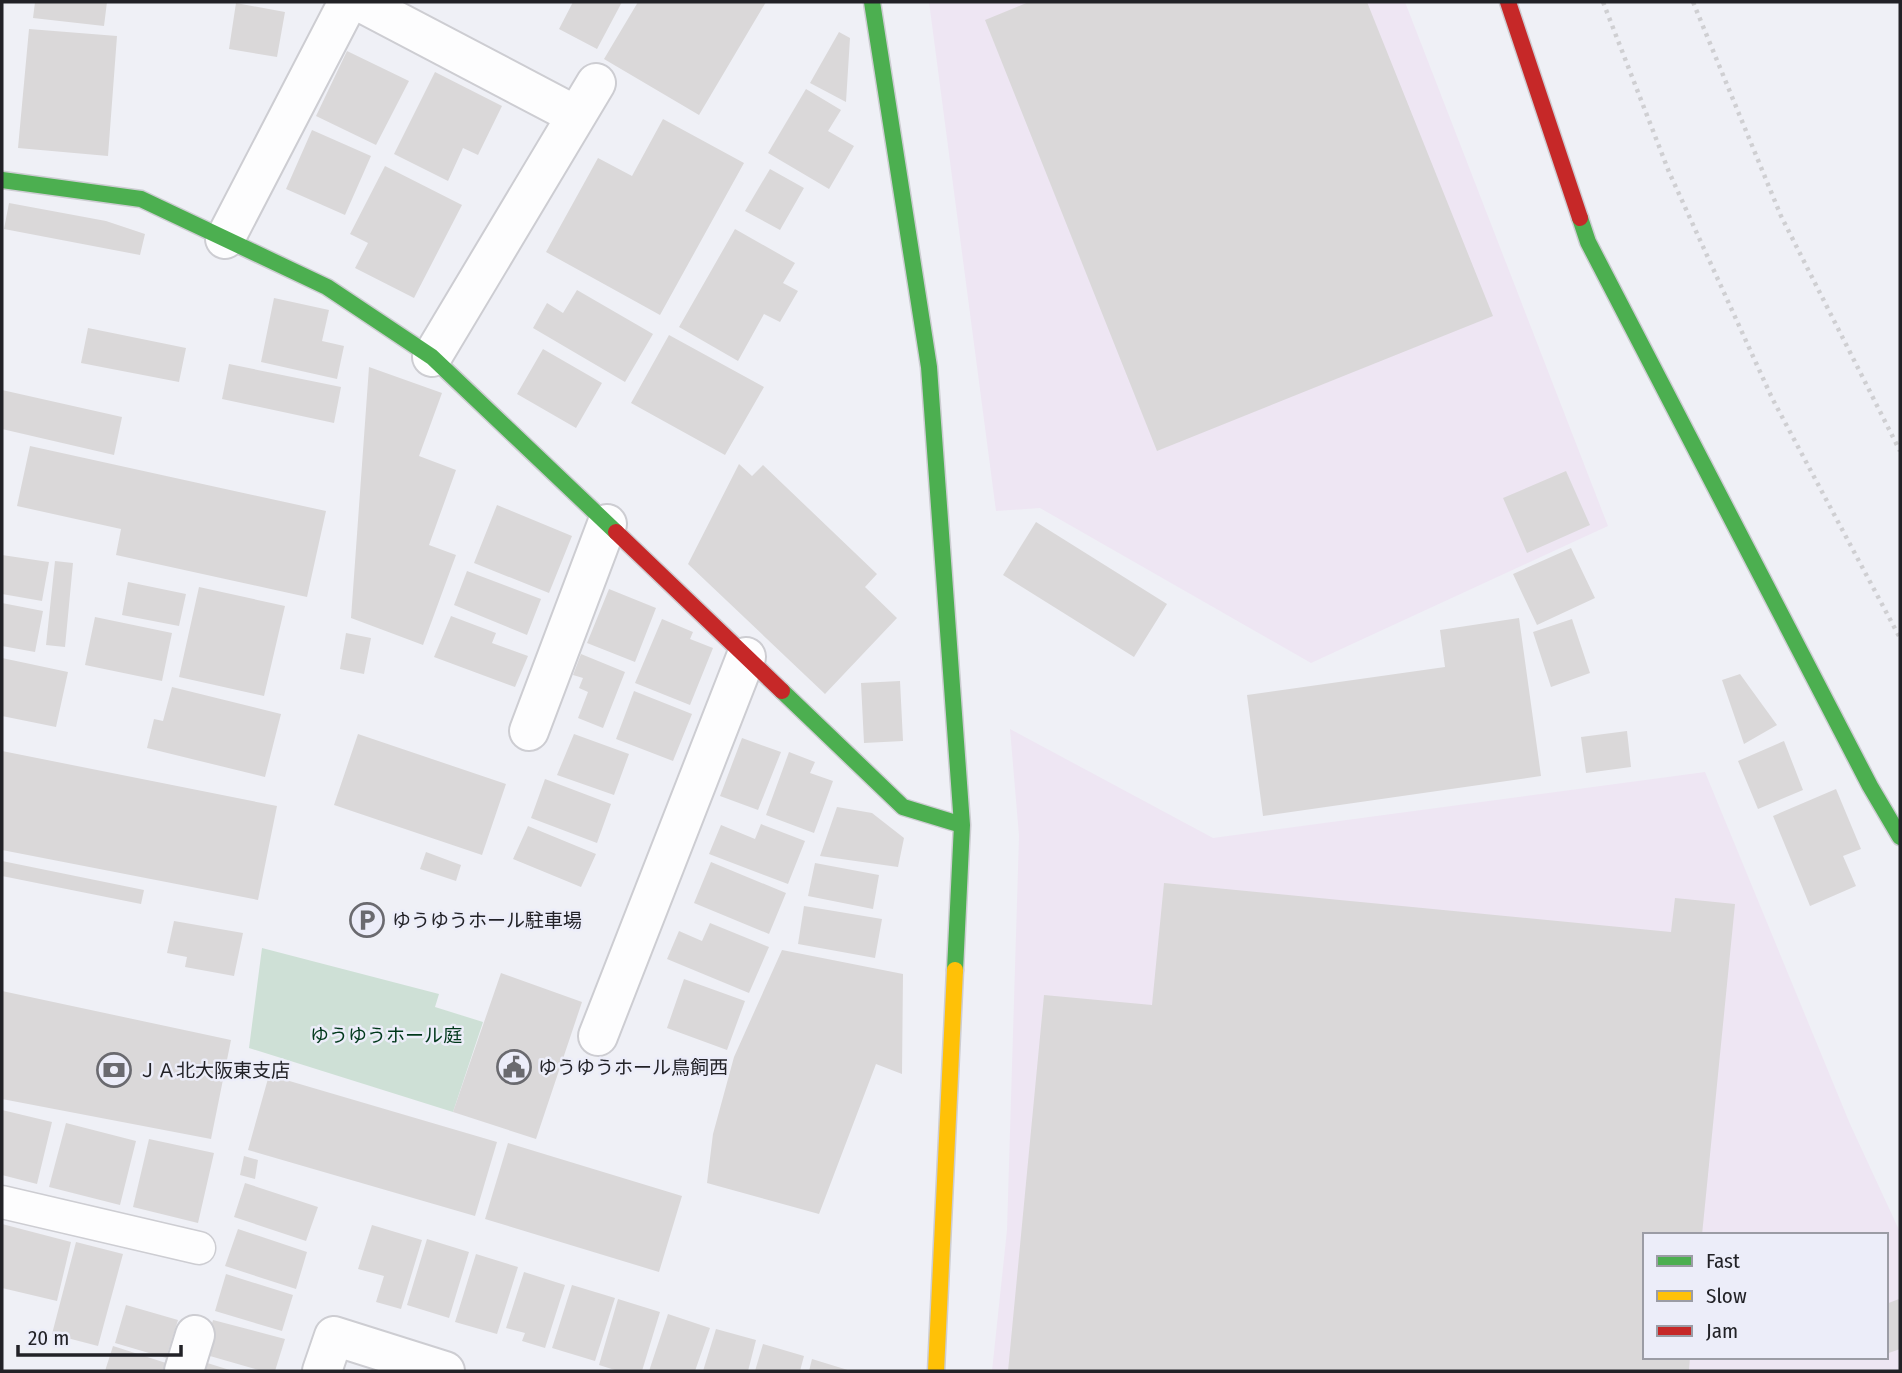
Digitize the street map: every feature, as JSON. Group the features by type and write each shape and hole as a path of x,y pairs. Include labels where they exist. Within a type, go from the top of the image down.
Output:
{"street":[{"path":"225,239 348,2"},
{"path":"360,2 575,115"},
{"path":"872,2 929,367 962,825 936,1371"},
{"path":"1507,2 1588,242 1870,786 1900,837"},
{"path":"432,357 596,83"},
{"path":"2,180 141,199 327,287 432,357 903,807 962,825"},
{"path":"529,731 607,524"},
{"path":"598,1037 746,657"},
{"path":"184,1371 195,1335"},
{"path":"322,1371 334,1336 445,1371"}],"lane":[{"path":"2,1202 199,1248"}],"path":[{"path":"1603,2 1669,172 1772,398 1900,638"},
{"path":"1693,2 1781,216 1900,451"}],"shaded area":[{"path":"929,2 1405,2 1608,526 1311,663 1040,508 996,511"},
{"path":"1010,729 1213,838 1705,772 1850,1124 1900,1232 1900,1371 992,1371 1007,1230 1019,836"}],"green space":[{"name":"ゆうゆうホール庭","path":"262,948 439,994 435,1007 483,1022 453,1112 249,1048"}],"building":[{"path":"35,2 107,2 104,26 33,18"},
{"path":"573,2 622,2 597,49 559,29"},
{"path":"638,2 766,2 699,115 604,59"},
{"path":"1029,2 1367,2 1493,316 1157,451 985,20"},
{"path":"236,3 285,12 277,57 229,49"},
{"path":"29,29 117,36 108,156 18,148"},
{"path":"839,32 850,38 846,102 810,83"},
{"path":"347,51 409,81 376,145 316,116"},
{"path":"435,72 502,106 478,155 463,148 448,181 394,154"},
{"path":"806,89 841,110 828,131 854,146 829,189 768,153"},
{"path":"663,119 744,163 660,315 546,252 598,158 632,176"},
{"path":"312,130 371,156 345,215 286,189"},
{"path":"385,166 462,205 414,298 355,268 368,243 350,234"},
{"path":"770,169 804,188 780,230 745,211"},
{"path":"9,203 106,221 145,234 140,255 4,229"},
{"path":"735,229 795,263 783,283 798,291 780,322 764,314 738,361 679,327"},
{"path":"577,290 653,334 625,382 533,328 547,303 563,313"},
{"path":"274,298 329,310 322,341 344,346 337,379 261,362"},
{"path":"88,328 186,348 179,382 81,363"},
{"path":"669,335 764,387 725,455 631,403"},
{"path":"543,349 602,383 576,428 517,394"},
{"path":"229,364 341,387 334,423 222,399"},
{"path":"369,367 442,393 419,456 456,470 429,545 456,555 423,645 351,618"},
{"path":"2,390 122,417 114,455 2,429"},
{"path":"30,446 326,511 307,597 116,555 121,529 17,506"},
{"path":"739,464 752,476 763,465 877,574 865,587 897,618 825,694 688,564"},
{"path":"1566,471 1590,525 1527,553 1503,498"},
{"path":"497,505 572,536 549,593 474,563"},
{"path":"1036,522 1167,604 1134,657 1003,575"},
{"path":"1571,548 1595,598 1537,625 1513,574"},
{"path":"2,555 49,562 42,601 2,594"},
{"path":"55,561 73,563 65,647 46,645"},
{"path":"467,571 541,599 527,635 454,605"},
{"path":"128,582 186,594 179,626 122,615"},
{"path":"199,587 285,606 264,696 179,677"},
{"path":"609,589 656,608 635,662 587,643"},
{"path":"2,603 43,611 35,652 2,646"},
{"path":"451,616 496,633 492,643 528,656 515,687 434,657"},
{"path":"95,617 172,633 162,681 85,665"},
{"path":"1519,618 1541,776 1263,816 1247,695 1445,667 1440,630"},
{"path":"662,619 693,632 690,639 713,648 690,705 635,683"},
{"path":"1572,619 1590,673 1551,687 1533,632"},
{"path":"346,633 371,638 364,674 340,669"},
{"path":"581,654 625,672 603,728 578,718 588,692 579,688 583,678 573,675"},
{"path":"2,658 68,672 56,727 2,716"},
{"path":"1740,674 1777,725 1744,744 1722,680"},
{"path":"900,681 903,741 864,743 861,683"},
{"path":"172,687 281,714 265,777 147,748 154,719 163,721"},
{"path":"634,691 692,714 673,761 616,739"},
{"path":"1627,731 1631,767 1586,773 1581,737"},
{"path":"358,734 506,784 482,855 334,805"},
{"path":"574,734 629,754 614,795 557,775"},
{"path":"742,738 781,752 758,810 720,796"},
{"path":"1784,741 1803,790 1758,809 1738,761"},
{"path":"2,751 277,806 258,900 2,850"},
{"path":"789,752 815,762 810,773 833,781 814,833 766,815"},
{"path":"545,779 611,804 597,843 531,818"},
{"path":"1836,789 1861,849 1843,856 1856,886 1810,906 1773,816"},
{"path":"837,807 872,813 904,838 898,867 820,856"},
{"path":"761,824 805,841 788,884 709,854 721,825 755,839"},
{"path":"528,826 596,854 581,887 513,859"},
{"path":"426,852 461,865 456,881 420,869"},
{"path":"2,861 144,890 141,904 2,876"},
{"path":"711,862 786,893 769,934 694,903"},
{"path":"815,863 879,875 873,909 808,896"},
{"path":"1164,883 1671,932 1675,898 1735,904 1702,1233 1643,1233 1643,1359 1690,1359 1689,1371 1008,1371 1044,995 1152,1005"},
{"path":"804,906 882,919 875,958 798,944"},
{"path":"174,921 243,933 234,976 185,967 187,957 167,953"},
{"path":"710,923 769,947 749,993 667,959 679,931 702,941"},
{"path":"782,950 903,974 902,1074 876,1064 819,1214 707,1183 713,1134 734,1057"},
{"name":"ゆうゆうホール鳥飼西","path":"501,973 582,1002 536,1139 453,1112"},
{"path":"684,979 745,1001 727,1050 667,1028"},
{"name":"ＪＡ北大阪東支店","path":"2,991 231,1040 211,1139 2,1099"},
{"path":"269,1075 497,1142 475,1216 248,1150"},
{"path":"2,1110 52,1122 37,1184 2,1175"},
{"path":"66,1123 136,1141 120,1205 49,1187"},
{"path":"149,1139 214,1153 198,1223 133,1207"},
{"path":"508,1143 682,1196 659,1272 485,1219"},
{"path":"244,1156 258,1160 255,1179 240,1175"},
{"path":"245,1183 318,1207 306,1241 234,1217"},
{"path":"2,1224 71,1242 57,1301 2,1288"},
{"path":"372,1225 422,1240 401,1309 376,1302 384,1276 358,1269"},
{"path":"238,1229 307,1252 296,1289 225,1266"},
{"path":"427,1239 469,1252 449,1318 407,1305"},
{"path":"76,1242 123,1254 98,1346 52,1334"},
{"path":"476,1254 518,1267 497,1334 455,1322"},
{"path":"524,1272 565,1285 545,1348 522,1341 525,1333 506,1328"},
{"path":"226,1274 293,1295 282,1331 215,1311"},
{"path":"572,1285 615,1298 595,1361 552,1348"},
{"path":"618,1299 660,1312 642,1371 618,1371 599,1365"},
{"path":"1899,1299 1900,1349 1888,1353 1888,1303"},
{"path":"126,1305 178,1320 166,1358 115,1343"},
{"path":"668,1314 710,1328 695,1371 649,1371"},
{"path":"213,1320 285,1339 275,1371 262,1371 203,1354"},
{"path":"716,1329 756,1340 748,1371 703,1371"},
{"path":"763,1344 804,1356 800,1371 755,1371"},
{"path":"113,1346 166,1363 163,1371 105,1371"},
{"path":"812,1359 851,1371 809,1371"},
{"path":"204,1362 233,1371 201,1371"}],"traffic: fast":[{"path":"872,2 929,367 962,825 955,970"},
{"path":"2,180 141,199 327,287 432,357 616,532"},
{"path":"1580,218 1588,242 1870,786 1900,837"},
{"path":"782,691 903,807 962,825"}],"traffic: slow":[{"path":"936,1371 955,970"}],"traffic: jam":[{"path":"1508,2 1580,218"},
{"path":"616,532 782,691"}],"place":[{"name":"ゆうゆうホール駐車場","path":"367,920"},
{"name":"ゆうゆうホール鳥飼西","path":"514,1067"},
{"name":"ＪＡ北大阪東支店","path":"114,1070"}]}
